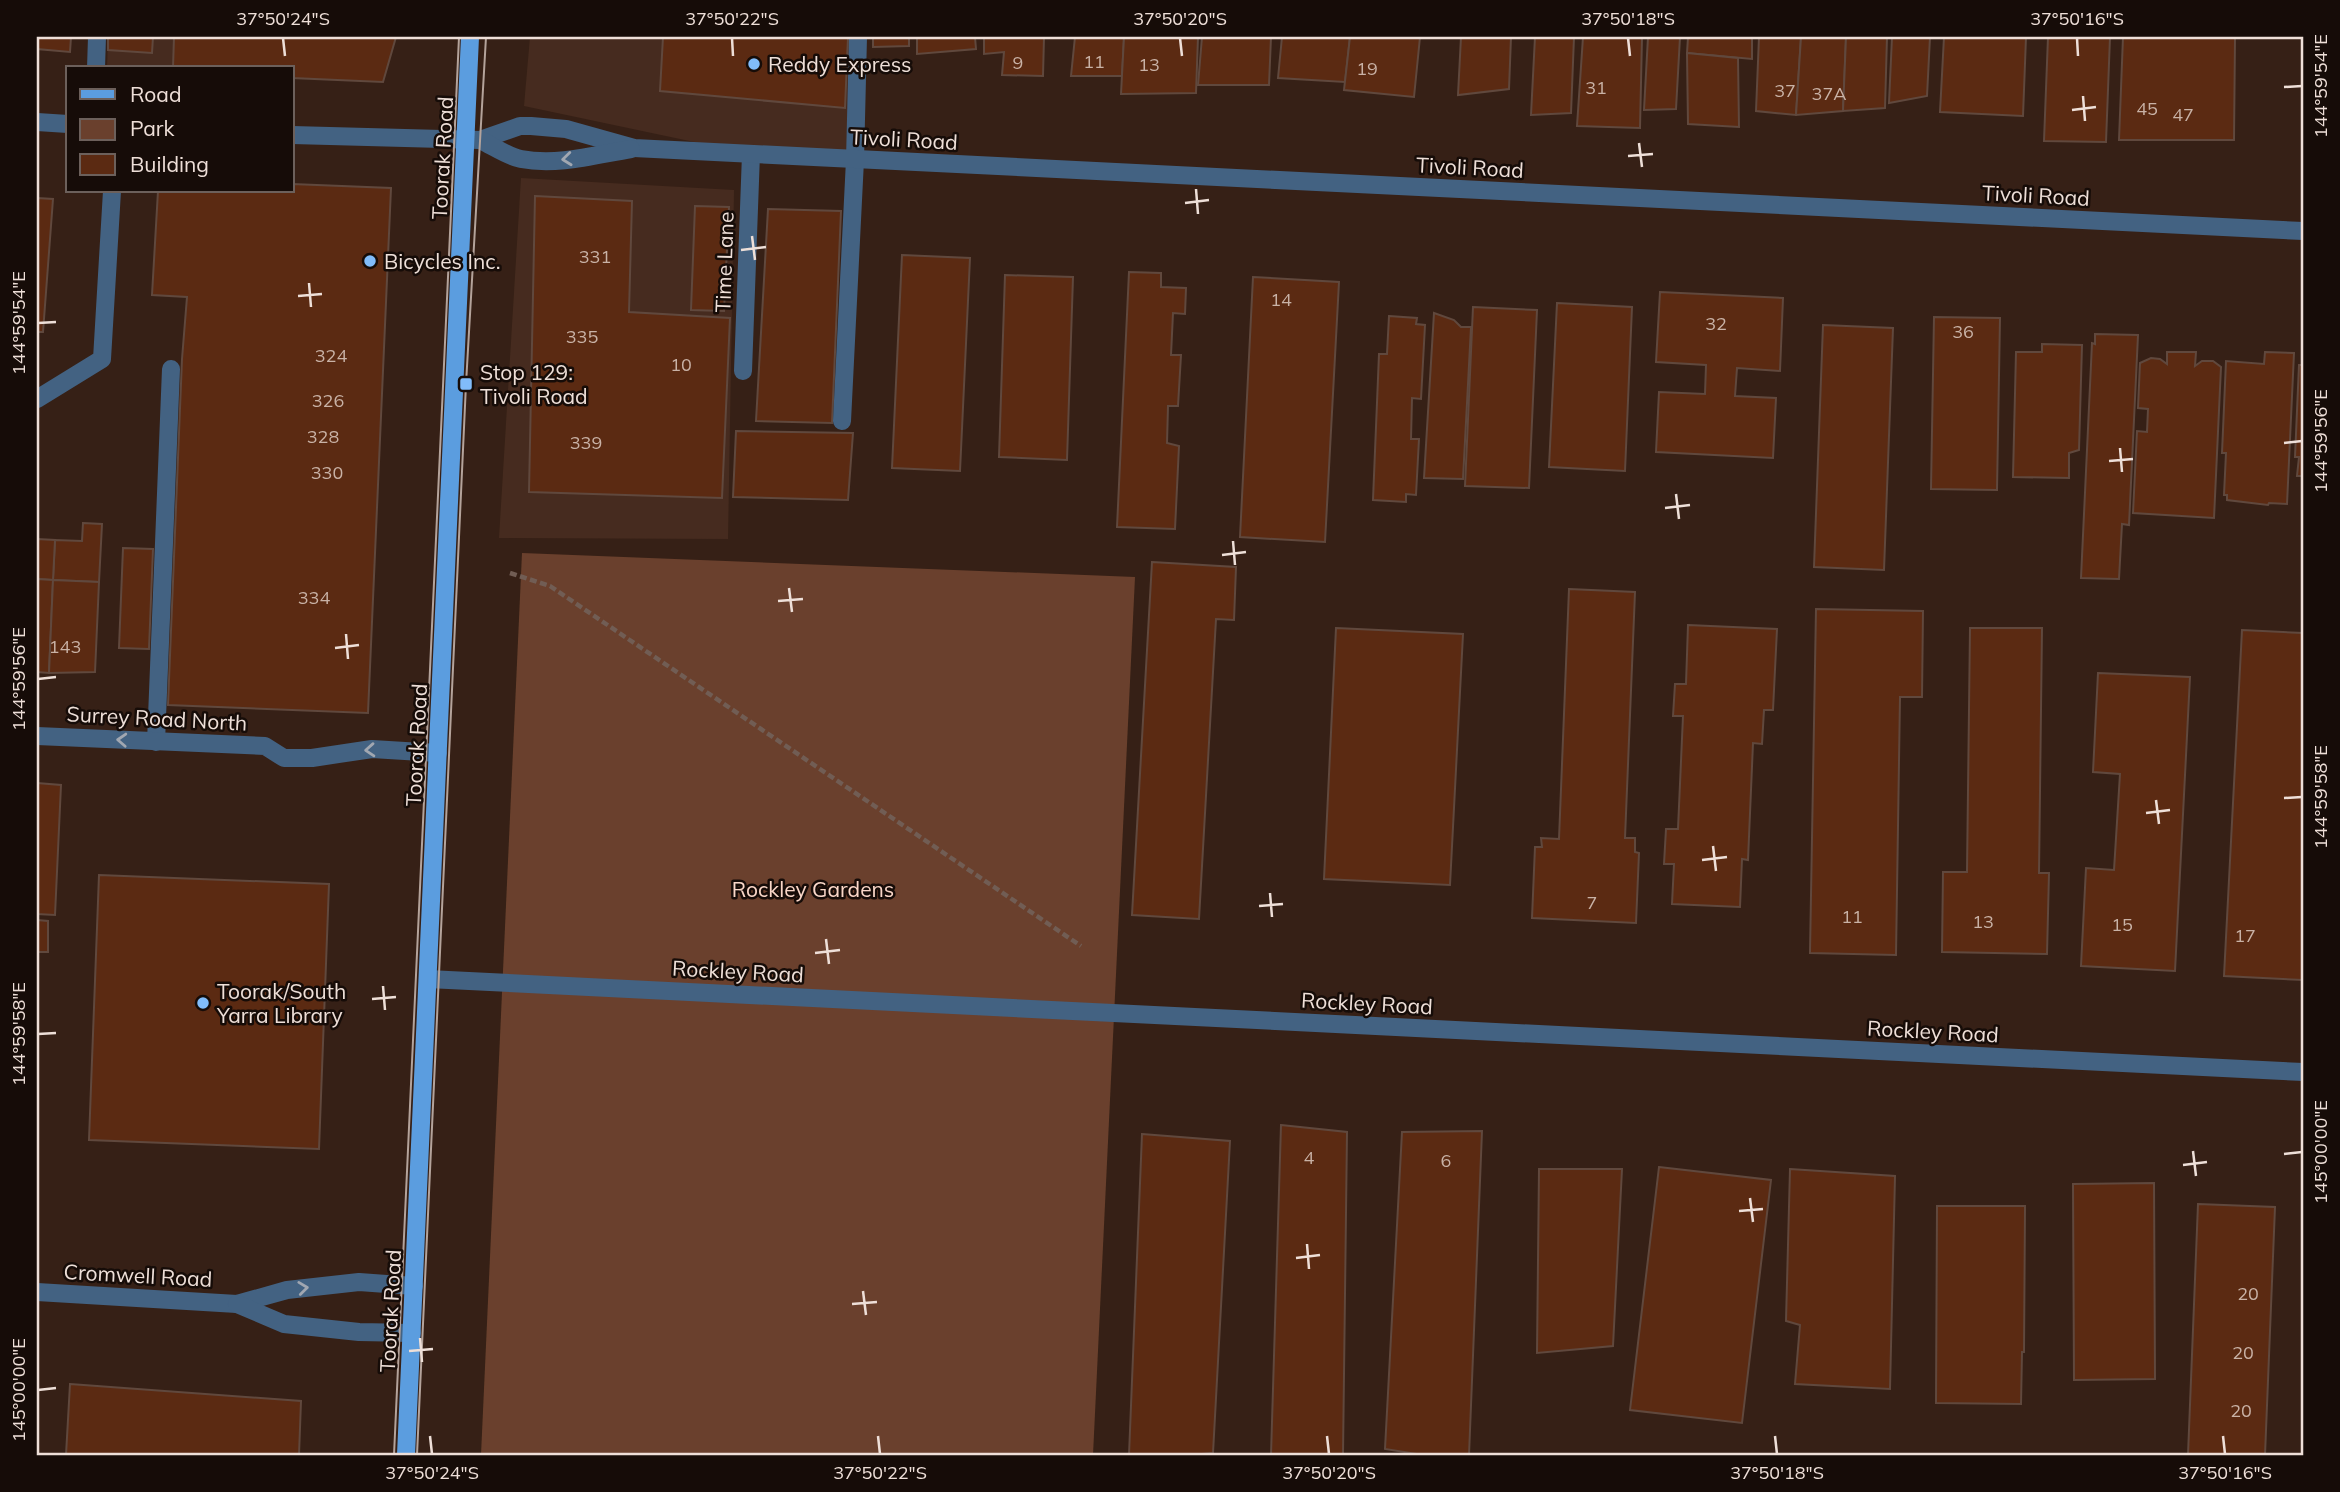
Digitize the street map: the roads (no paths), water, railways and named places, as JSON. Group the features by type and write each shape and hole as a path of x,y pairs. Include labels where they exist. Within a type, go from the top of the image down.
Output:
{"main road":[{"name":"Toorak Road","path":"406,1455 438,753 473,140 470,37"}],"street":[{"path":"96,66 97,37"},
{"path":"842,421 855,160 858,37"},
{"path":"37,122 66,124"},
{"name":"Tivoli Road","path":"473,140 520,126 531,126 565,129 635,148 2303,231"},
{"path":"294,135 473,140"},
{"name":"Tivoli Road","path":"473,140 519,159 528,160 564,161 635,148"},
{"name":"Time Lane","path":"743,371 751,154"},
{"path":"37,399 102,359 112,192"},
{"path":"156,741 171,369"},
{"name":"Surrey Road North","path":"37,736 265,746 284,758 312,758 372,749 438,753"},
{"name":"Rockley Road","path":"428,979 2303,1072"},
{"name":"Cromwell Road","path":"37,1292 237,1304 287,1290 359,1282 414,1286"},
{"name":"Cromwell Road","path":"237,1304 284,1324 359,1332 412,1334"}],"tram line":[{"path":"394,1455 459,37"},
{"path":"417,1455 466,384 486,37"}],"place":[{"name":"Reddy Express","path":"754,64"},
{"name":"Bicycles Inc.","path":"370,261"},
{"name":"Stop 129: Tivoli Road","path":"466,384"},
{"name":"Toorak/South Yarra Library","path":"203,1003"}],"park label":[{"name":"Rockley Gardens","path":"813,889"}]}
